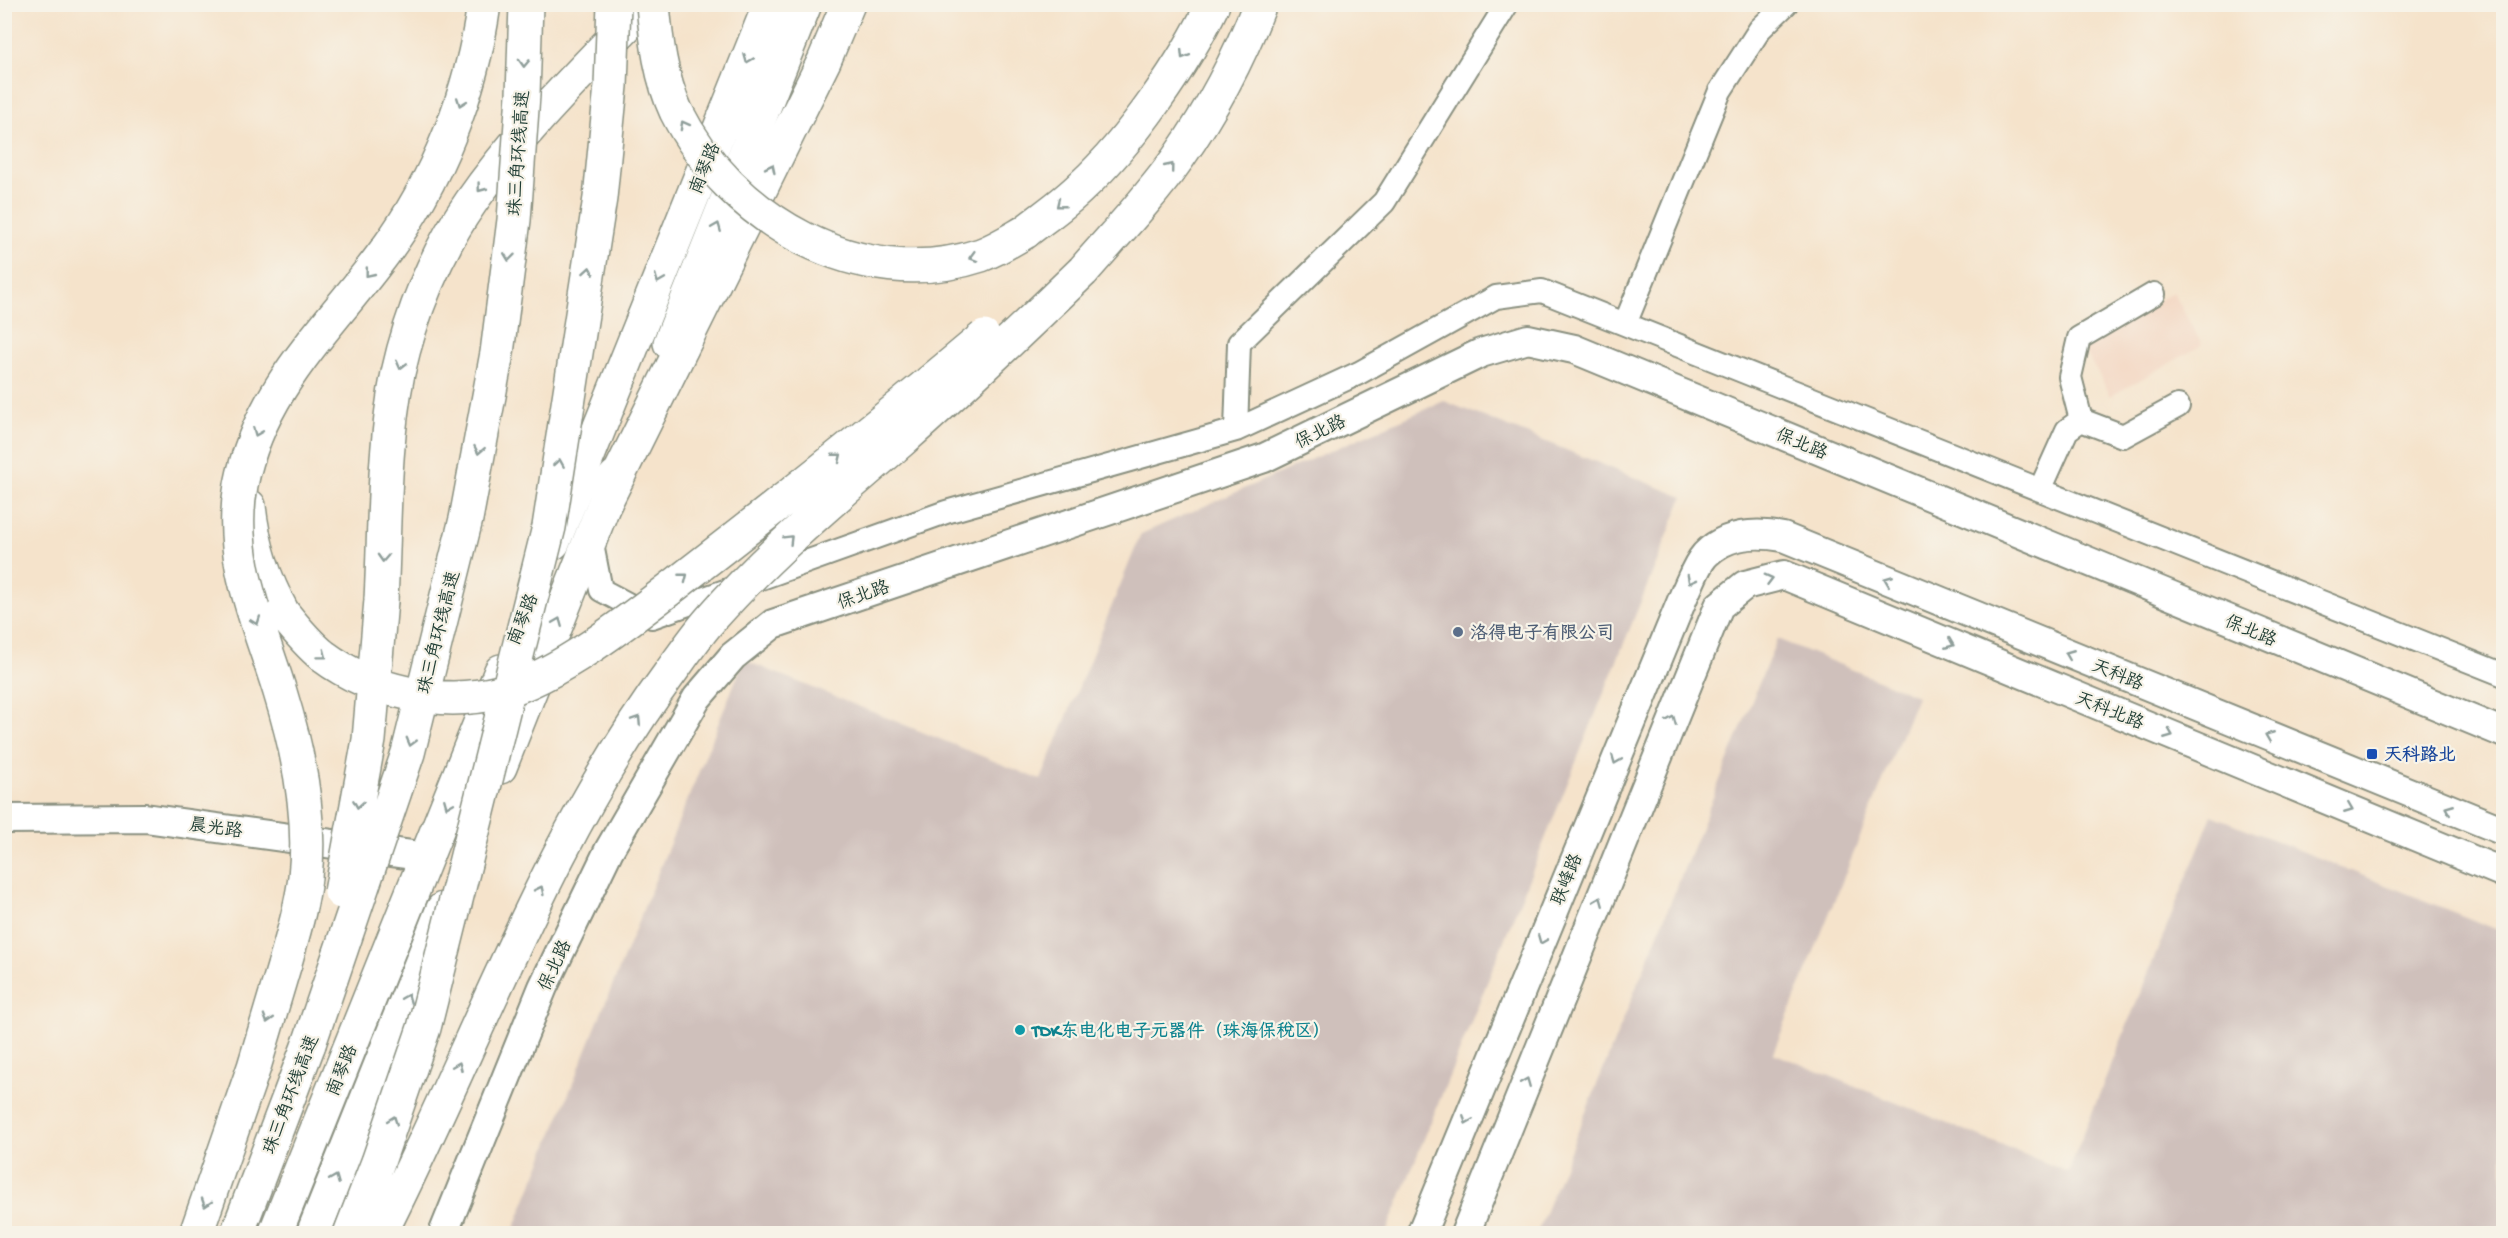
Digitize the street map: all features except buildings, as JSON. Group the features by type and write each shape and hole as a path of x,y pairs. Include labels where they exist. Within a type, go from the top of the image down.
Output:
{"main road":[{"path":"196,1233 254,1067 294,931 305,875 305,811 293,736 243,582 237,523 238,501 245,465 262,419 289,372 386,252 424,190 466,89 484,4"},
{"name":"珠三角环线高速","path":"237,1233 309,1044 408,753 466,519 497,353 514,220 523,95 526,4"},
{"path":"350,1233 378,1162 424,1028 549,527 600,198 611,86 614,4"},
{"path":"309,1044 354,832 369,740 377,671 392,409 409,333 437,261 470,203 526,135 646,4"},
{"path":"653,4 665,81 676,110 704,156 728,183 764,215 810,244 876,263 897,265 960,260 1002,246 1025,232 1083,186 1112,153 1182,60 1213,4"},
{"name":"南琴路","path":"275,1233 770,4"},
{"name":"南琴路","path":"313,1233 805,4"},
{"path":"605,503 824,61 848,4"},
{"path":"380,1233 438,1113 544,881 593,790 645,708 710,621 770,558 809,520 960,389 1133,212 1177,159 1212,103 1244,46 1260,4"},
{"path":"245,465 251,525 265,577 283,613 314,648 350,672 425,698 455,699 501,692 556,668 665,592 1078,267"}],"street":[{"path":"1236,430 1239,343 1384,202 1507,4"},
{"path":"1625,324 1720,91 1760,29 1786,4"},
{"path":"543,659 652,617 946,513 1236,430 1359,373 1496,297 1542,291 2504,675"},
{"path":"2082,420 2070,377 2079,338 2154,294"},
{"name":"保北路","path":"443,1233 543,987 609,850 697,698 733,656 773,624 1264,458 1480,353 1528,339 1574,349 2504,733"},
{"path":"2082,420 2124,436 2178,406"},
{"path":"2040,490 2067,430 2082,420"},
{"name":"天科路","path":"1729,538 1760,533 1783,537 2504,831"},
{"name":"联峰路","path":"1421,1233 1684,593 1704,556 1729,538"},
{"path":"591,540 601,590 652,617"},
{"name":"天科北路","path":"1465,1233 1719,606 1745,585 1784,575 2504,873"},
{"name":"晨光路","path":"4,819 145,818 427,857"}],"shaded area":[{"path":"2173,292 2202,345 2111,396 2082,346"},
{"path":"1444,401 1683,497 1386,1233 512,1234 744,660 1041,780 1141,534"},
{"path":"1777,639 1917,696 1773,1053 2068,1172 2212,815 2503,932 2503,1233 1537,1233"}],"place":[{"name":"洛得电子有限公司","path":"1458,632"},
{"name":"天科路北","path":"2372,754"},
{"name":"TDK东电化电子元器件（珠海保税区）","path":"1020,1030"}]}
